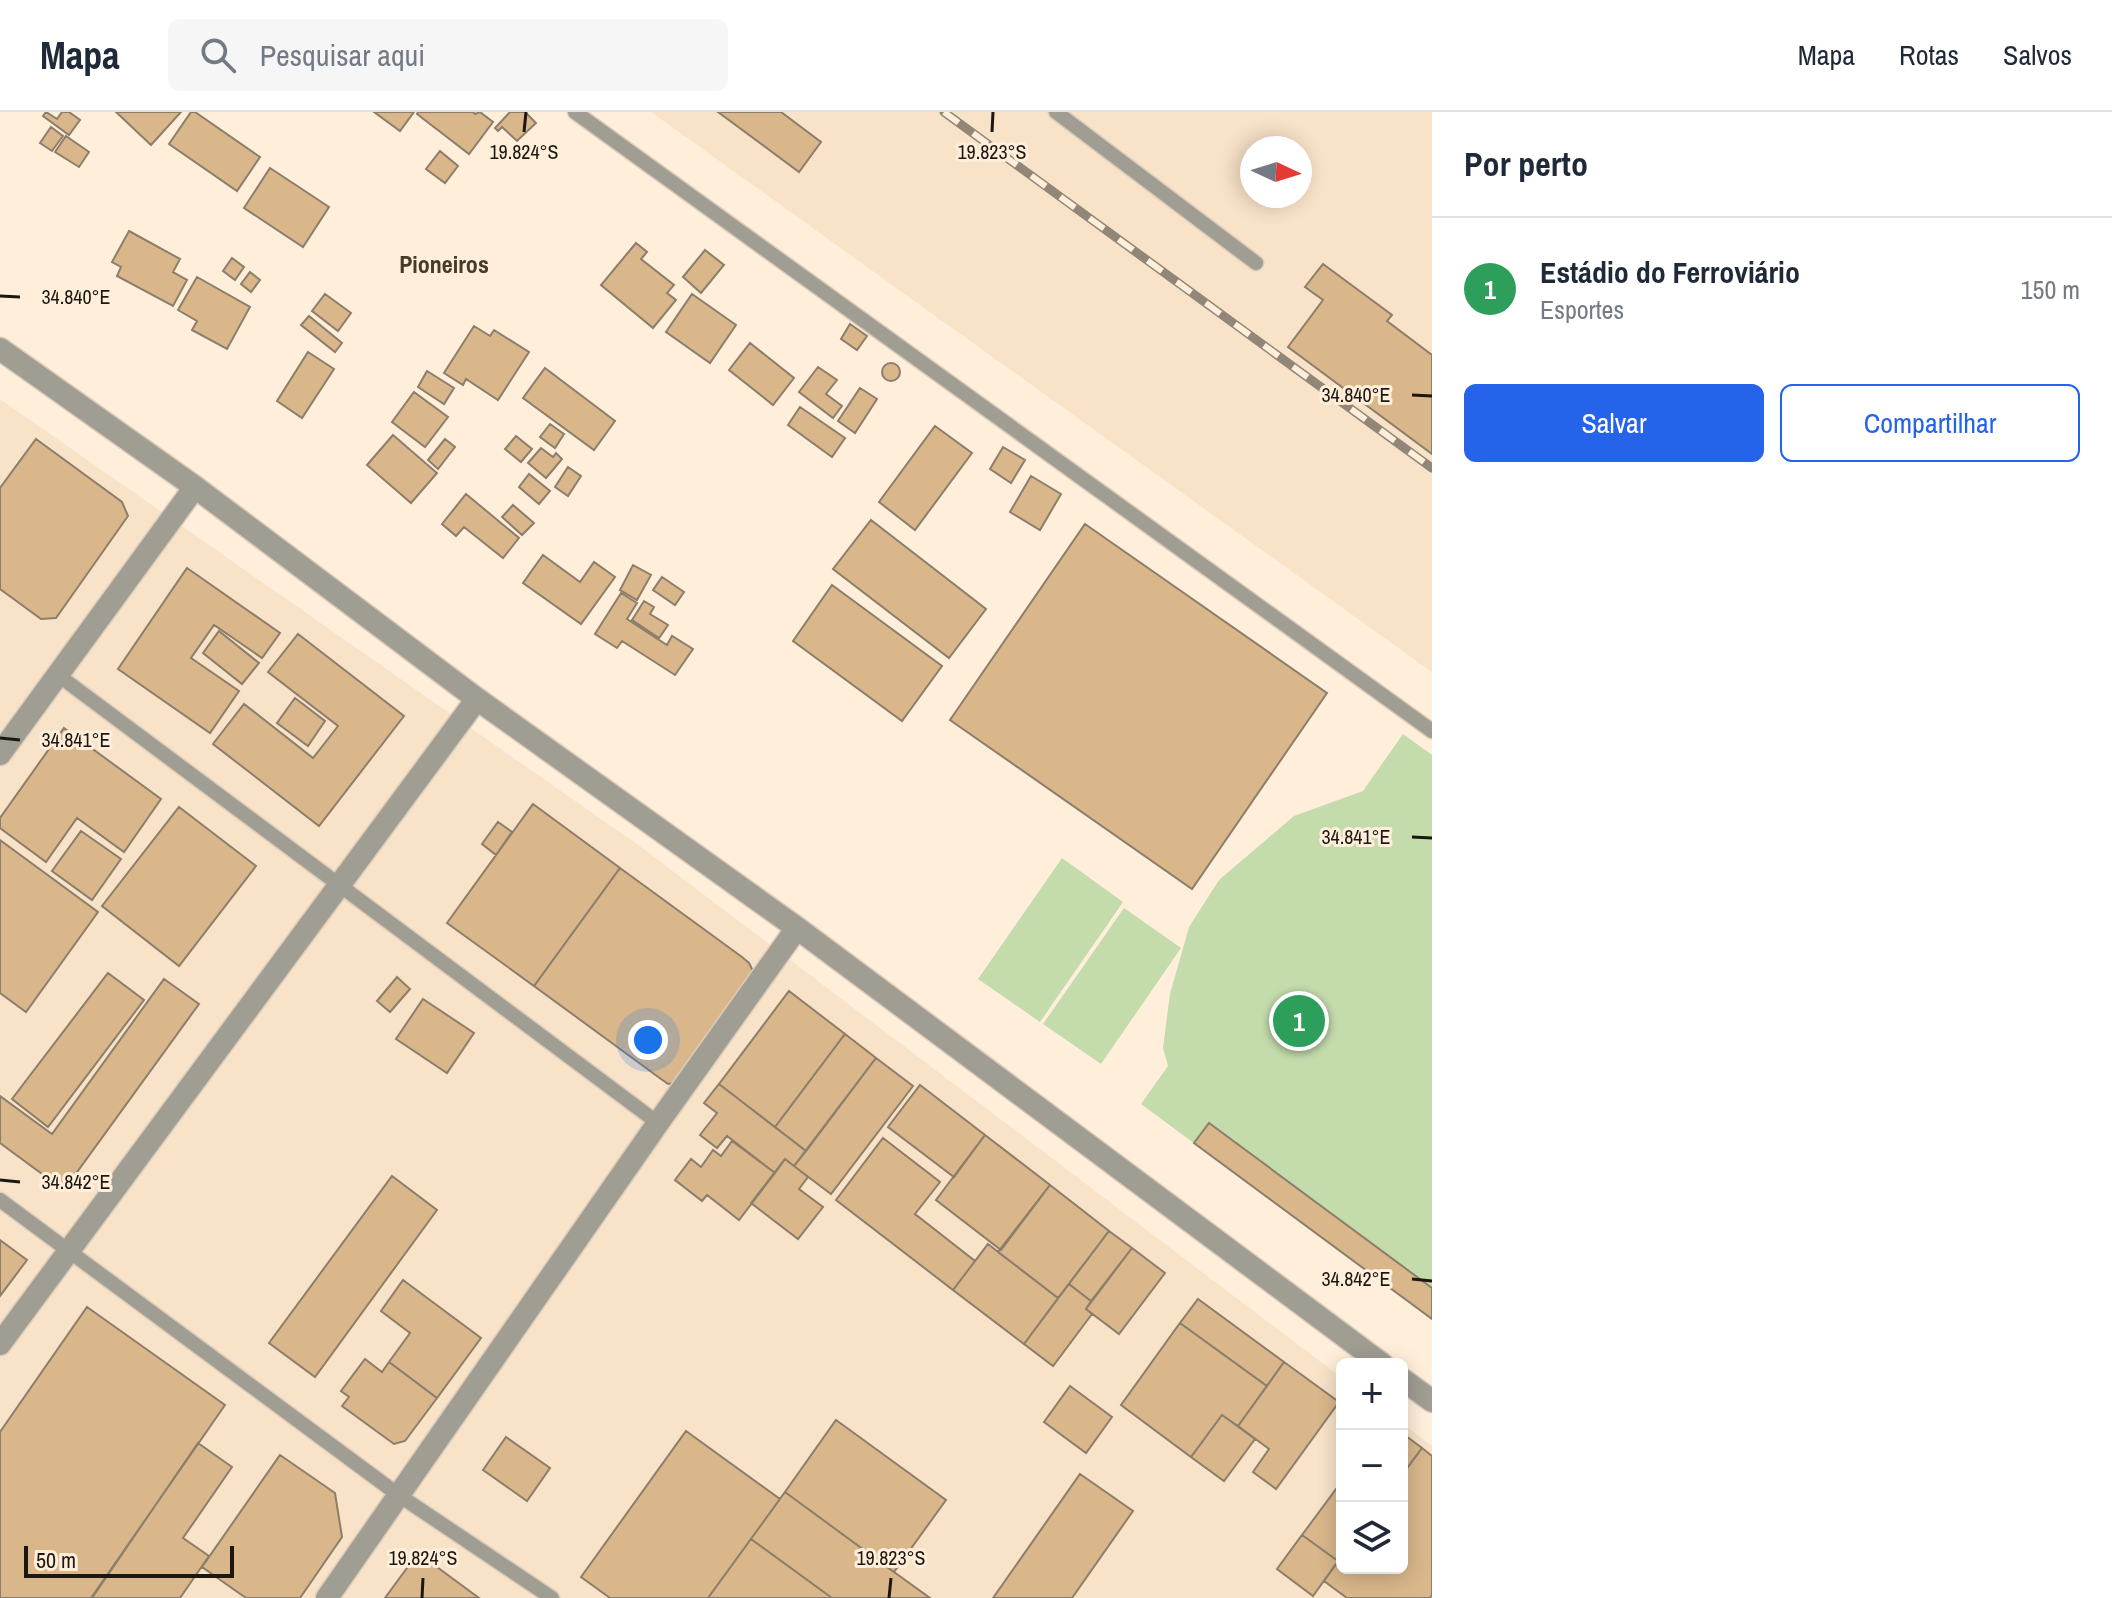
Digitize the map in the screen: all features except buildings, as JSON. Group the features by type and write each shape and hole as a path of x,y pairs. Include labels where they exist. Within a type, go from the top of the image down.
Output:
{"street":[{"path":"0,349 195,487 477,699 797,928 1374,1358"},
{"path":"0,754 195,487"},
{"path":"0,1344 477,699"},
{"path":"327,1598 797,928"},
{"path":"1408,1383 1432,1401"}],"lane":[{"path":"575,112 1432,731"},
{"path":"1056,112 1256,263"},
{"path":"58,675 658,1123"},
{"path":"0,1200 400,1496 552,1598"}],"shaded area":[{"path":"651,112 1432,112 1432,672"},
{"path":"0,399 641,847 1336,1373 1336,1574 1408,1574 1408,1428 1432,1446 1432,1598 0,1598"}],"green space":[{"path":"1403,734 1432,755 1432,1319 1141,1104 1168,1066 1163,1048 1170,994 1189,927 1219,880 1294,816 1363,791"},
{"path":"1062,858 1123,902 1040,1022 978,979"},
{"path":"1124,908 1181,948 1101,1064 1043,1024"}],"railway":[{"path":"944,112 1432,468"}],"place":[{"name":"Estádio do Ferroviário","path":"1299,1021"}],"district":[{"name":"Pioneiros","path":"444,265"}]}
